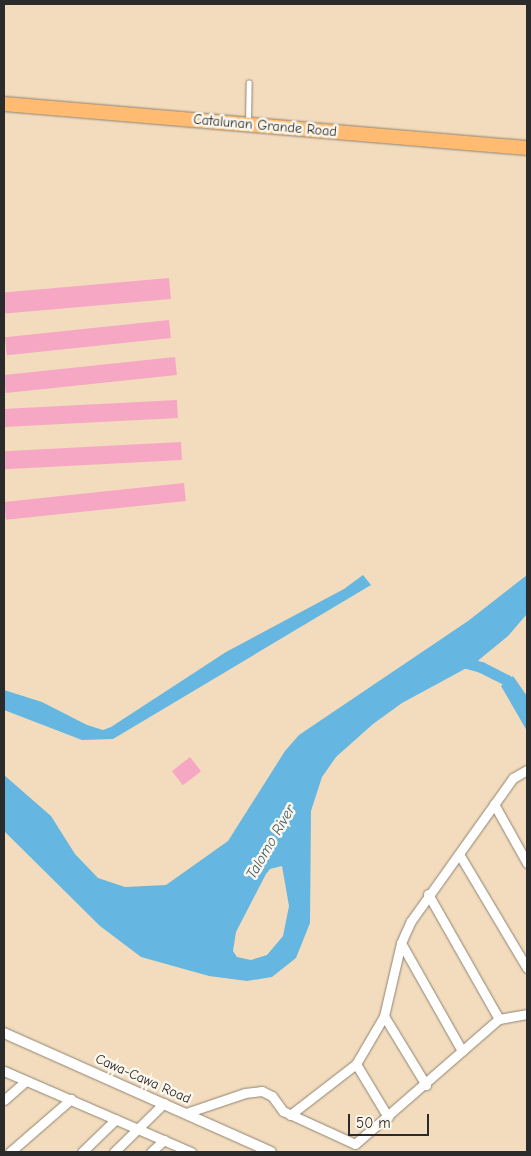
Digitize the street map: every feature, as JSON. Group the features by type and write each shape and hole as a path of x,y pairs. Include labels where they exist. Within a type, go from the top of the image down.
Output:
{"main road":[{"name":"Catalunan Grande Road","path":"4,104 527,148"}],"street":[{"path":"290,1115 356,1064 384,1016 401,943 428,894 513,778 527,770"},
{"path":"494,804 527,863"},
{"path":"459,854 527,968"},
{"path":"428,894 499,1019"},
{"path":"401,943 462,1051"},
{"path":"186,1113 262,1091 272,1096 290,1115 354,1144 426,1085 499,1019 527,1014"},
{"path":"384,1016 426,1085"},
{"name":"Cawa-Cawa Road","path":"4,1033 271,1152"},
{"path":"356,1064 388,1117"},
{"path":"4,1072 71,1099 191,1152"},
{"path":"4,1100 26,1081"},
{"path":"10,1152 71,1099"},
{"path":"114,1152 140,1130 164,1103"},
{"path":"82,1152 116,1119"},
{"path":"151,1152 164,1140"}],"lane":[{"path":"248,125 249,83"}],"water":[{"path":"363,575 371,585 113,739 82,740 4,710 4,690 42,702 87,725 103,730 111,727 226,652 344,589"},
{"name":"Talomo River","path":"527,575 527,614 508,636 474,664 402,703 373,724 336,757 322,777 311,811 310,923 296,958 272,977 247,981 209,976 141,957 100,926 4,831 4,775 51,816 75,854 98,878 125,887 166,885 228,841 285,751 299,735 468,621","holes":["282,866 289,906 283,936 267,955 251,960 237,957 233,951 236,932 270,869"]},
{"path":"513,676 527,696 527,731 501,686"}],"building":[{"path":"169,278 171,299 5,313 4,292"},
{"path":"169,320 171,338 7,355 5,337"},
{"path":"175,357 177,375 6,393 4,375"},
{"path":"177,400 178,418 4,427 4,409"},
{"path":"181,442 182,460 4,469 4,451"},
{"path":"184,483 186,501 6,520 4,502"},
{"path":"190,757 201,771 183,785 172,771"}],"waterway":[{"path":"459,661 481,667 507,680 527,716"}]}
